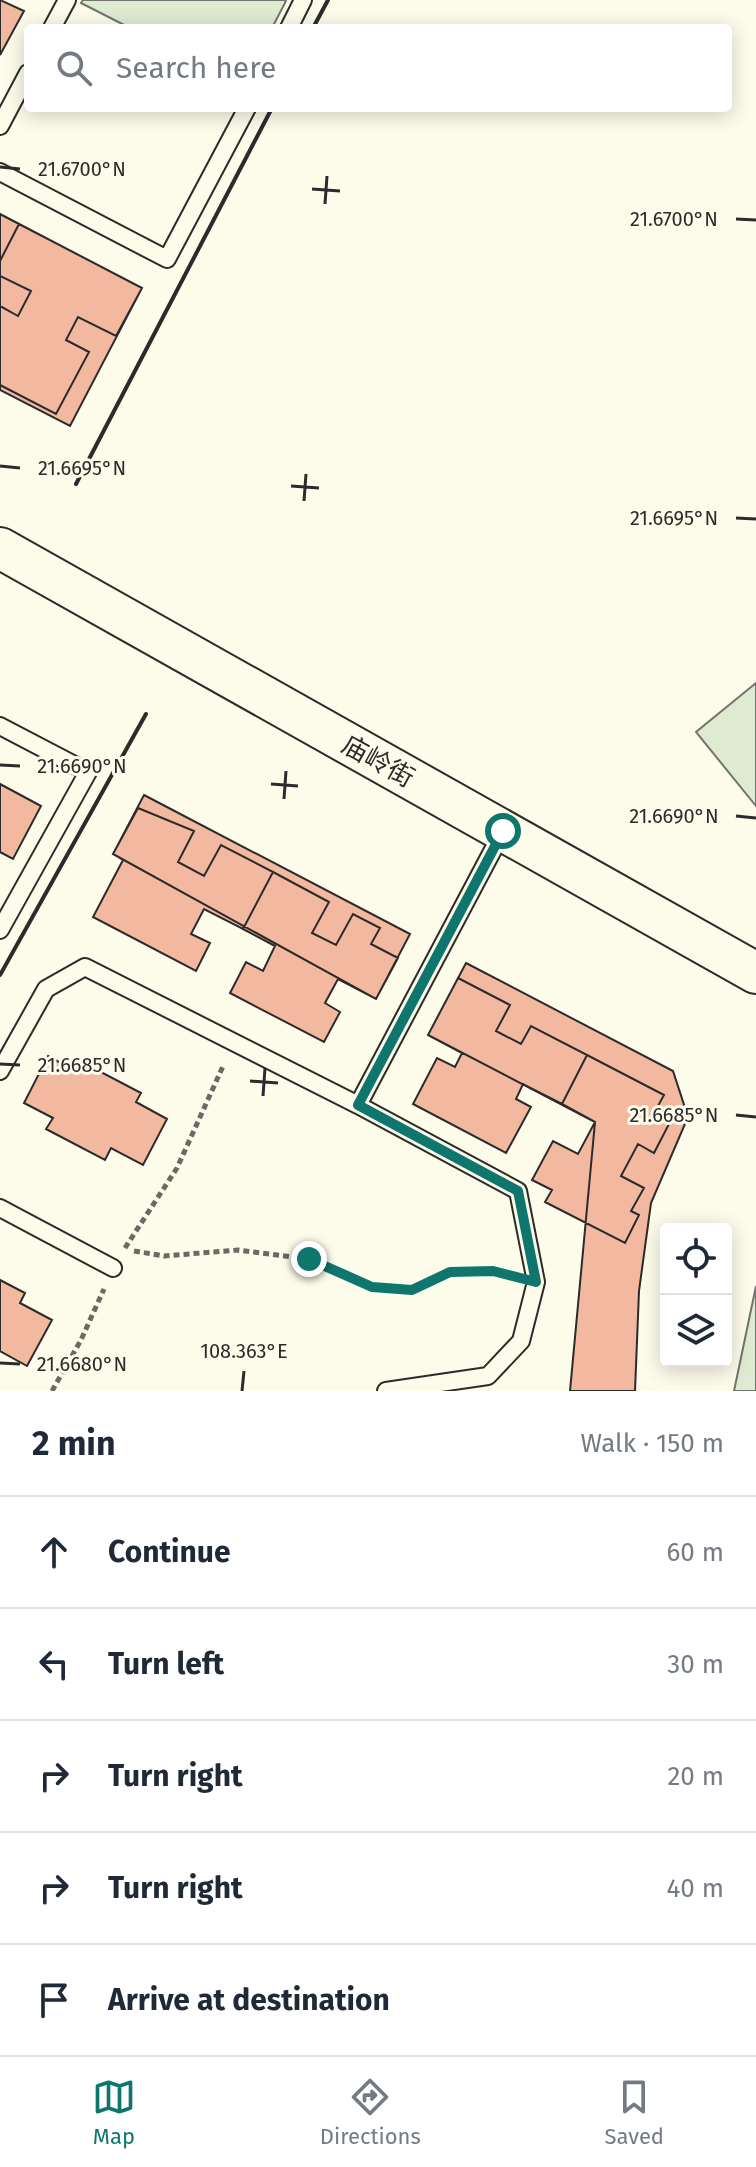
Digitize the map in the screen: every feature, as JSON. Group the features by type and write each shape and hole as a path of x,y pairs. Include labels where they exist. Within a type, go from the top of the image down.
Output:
{"street":[{"name":"庙岭街","path":"0,548 756,973"}],"lane":[{"path":"54,24 67,0"},
{"path":"291,24 303,0"},
{"path":"2,119 24,80"},
{"path":"0,172 167,259 245,112"},
{"path":"0,726 88,772 0,930"},
{"path":"358,1105 503,831"},
{"path":"0,1071 46,989 85,967 358,1105 518,1191 536,1282 521,1341 488,1376 386,1391"},
{"path":"0,1208 113,1268"}],"path":[{"path":"52,1391 81,1340 113,1268 177,1168 234,1042"},
{"path":"125,1249 164,1256 238,1250 309,1259 372,1287 412,1290 450,1272 493,1271 536,1282"}],"green space":[{"path":"83,0 286,1 274,24 122,24 81,3"},
{"path":"756,683 756,806 696,732"},
{"path":"756,1286 756,1391 734,1391"}],"building":[{"path":"0,0 24,11 0,55"},
{"path":"0,0 24,11 0,55"},
{"path":"0,214 142,288 70,426 0,390"},
{"path":"0,214 19,224 0,261"},
{"path":"19,224 142,288 116,336 78,317 66,340 89,352 56,414 0,385 0,306 18,316 31,291 0,276 0,261"},
{"path":"0,784 41,806 13,859 0,852"},
{"path":"144,795 410,934 376,999 113,854"},
{"path":"138,808 194,831 178,862 204,876 221,845 273,872 243,929 204,909 191,934 210,943 196,971 93,917 123,860 113,854"},
{"path":"273,872 329,902 312,933 336,945 353,914 380,928 371,944 398,958 376,999 338,979 325,1003 340,1012 324,1042 230,993 246,962 263,971 275,946 243,929"},
{"path":"466,963 673,1071 688,1117 651,1203 639,1291 635,1391 570,1391 595,1122 428,1035"},
{"path":"458,978 510,1005 496,1031 521,1044 531,1026 587,1055 562,1104 523,1084 516,1099 531,1107 506,1153 413,1104 437,1058 455,1067 462,1053 428,1035"},
{"path":"587,1055 664,1095 653,1115 669,1124 654,1153 638,1144 621,1176 644,1188 631,1211 639,1215 625,1243 545,1202 552,1190 532,1180 553,1141 578,1154 595,1122 562,1104"},
{"path":"48,1056 77,1072 82,1062 141,1093 136,1102 167,1119 143,1165 111,1148 105,1160 46,1129 53,1118 24,1103"},
{"path":"0,1280 25,1293 20,1303 52,1320 27,1366 0,1351"}],"wall":[{"path":"315,24 328,0"},
{"path":"76,484 270,112"},
{"path":"0,975 146,714"}],"route":[{"path":"309,1259 372,1287 412,1290 450,1272 493,1271 536,1282 518,1191 358,1105 503,831"}]}
